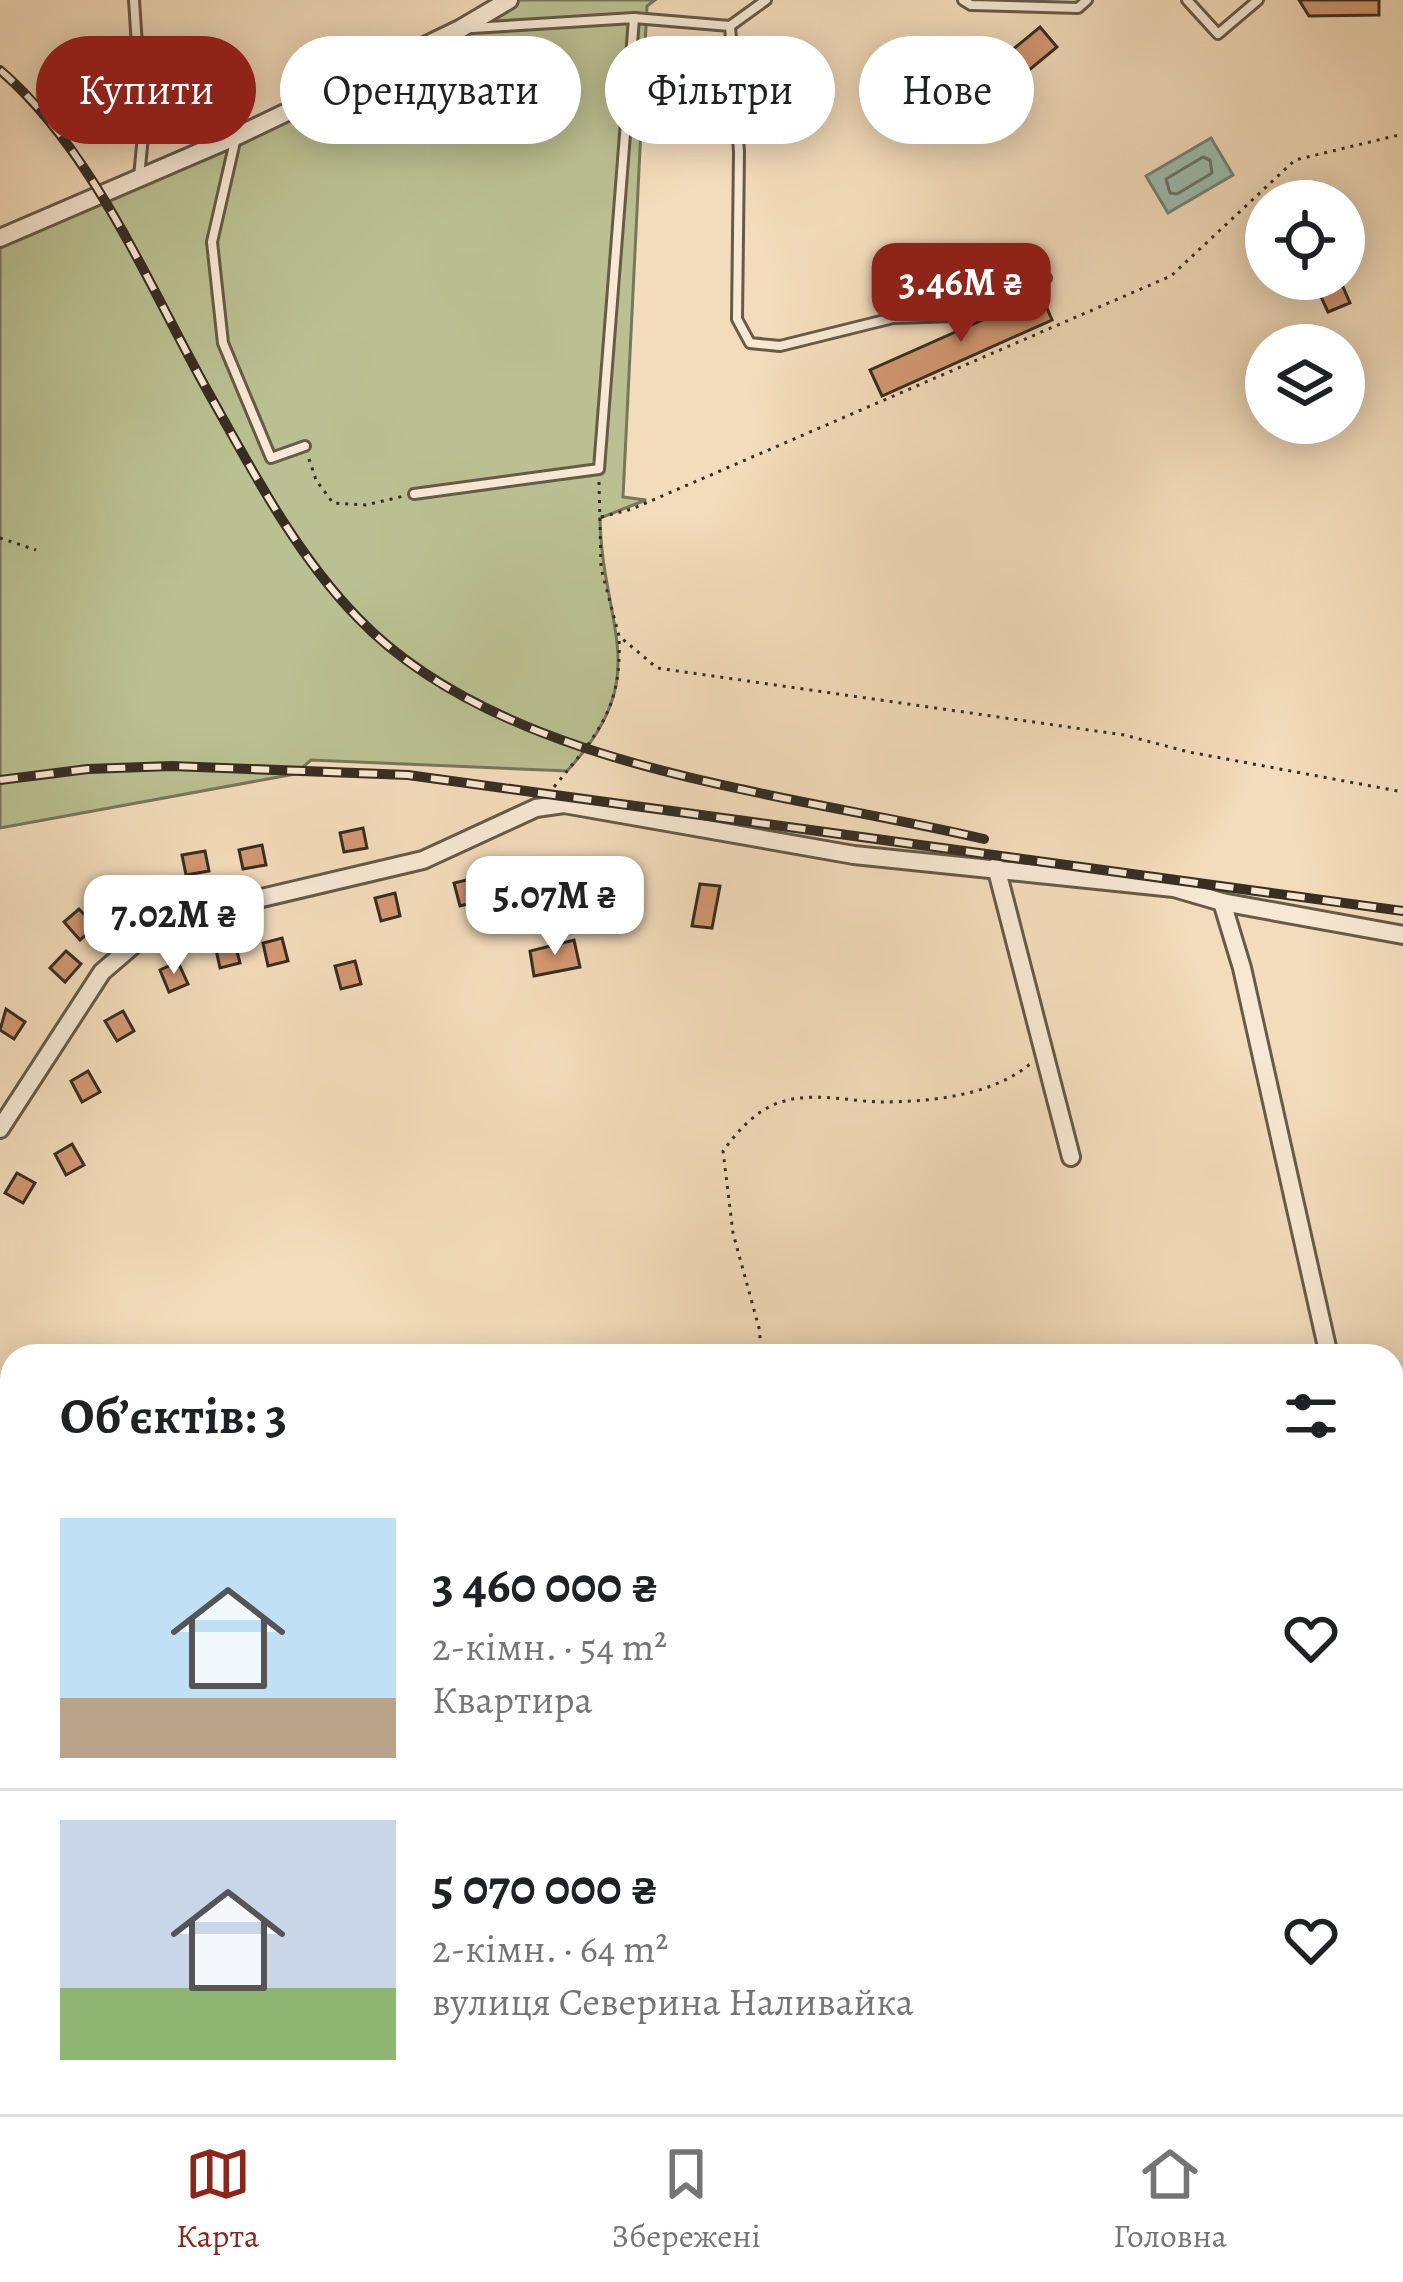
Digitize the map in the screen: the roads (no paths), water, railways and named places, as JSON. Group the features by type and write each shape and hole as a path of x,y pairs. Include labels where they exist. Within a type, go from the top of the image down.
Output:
{"street":[{"path":"256,127 460,29 509,0"},
{"path":"0,238 219,144"},
{"path":"0,1129 102,972 160,922 424,860 536,808 564,804 854,855 1174,888 1222,902 1403,935"},
{"path":"996,867 1071,1157"},
{"path":"1222,902 1242,968 1326,1344"}],"lane":[{"path":"134,0 143,136 139,179"},
{"path":"460,29 634,18 730,26 766,0"},
{"path":"963,0 971,5 1036,8 1078,8 1087,0"},
{"path":"1187,0 1218,34 1258,0"},
{"path":"414,494 599,469 634,18"},
{"path":"730,26 739,152 736,319 750,344 780,346 893,318 956,316 1046,278"},
{"path":"235,144 212,242 223,343 271,458 305,446"}],"water":[{"path":"1211,138 1233,175 1168,213 1146,176"}],"railway":[{"path":"0,70 33,102 91,178 293,537 357,617 418,669 489,710 651,768 984,839"},
{"path":"0,780 88,769 172,766 408,775 1403,911"}]}
